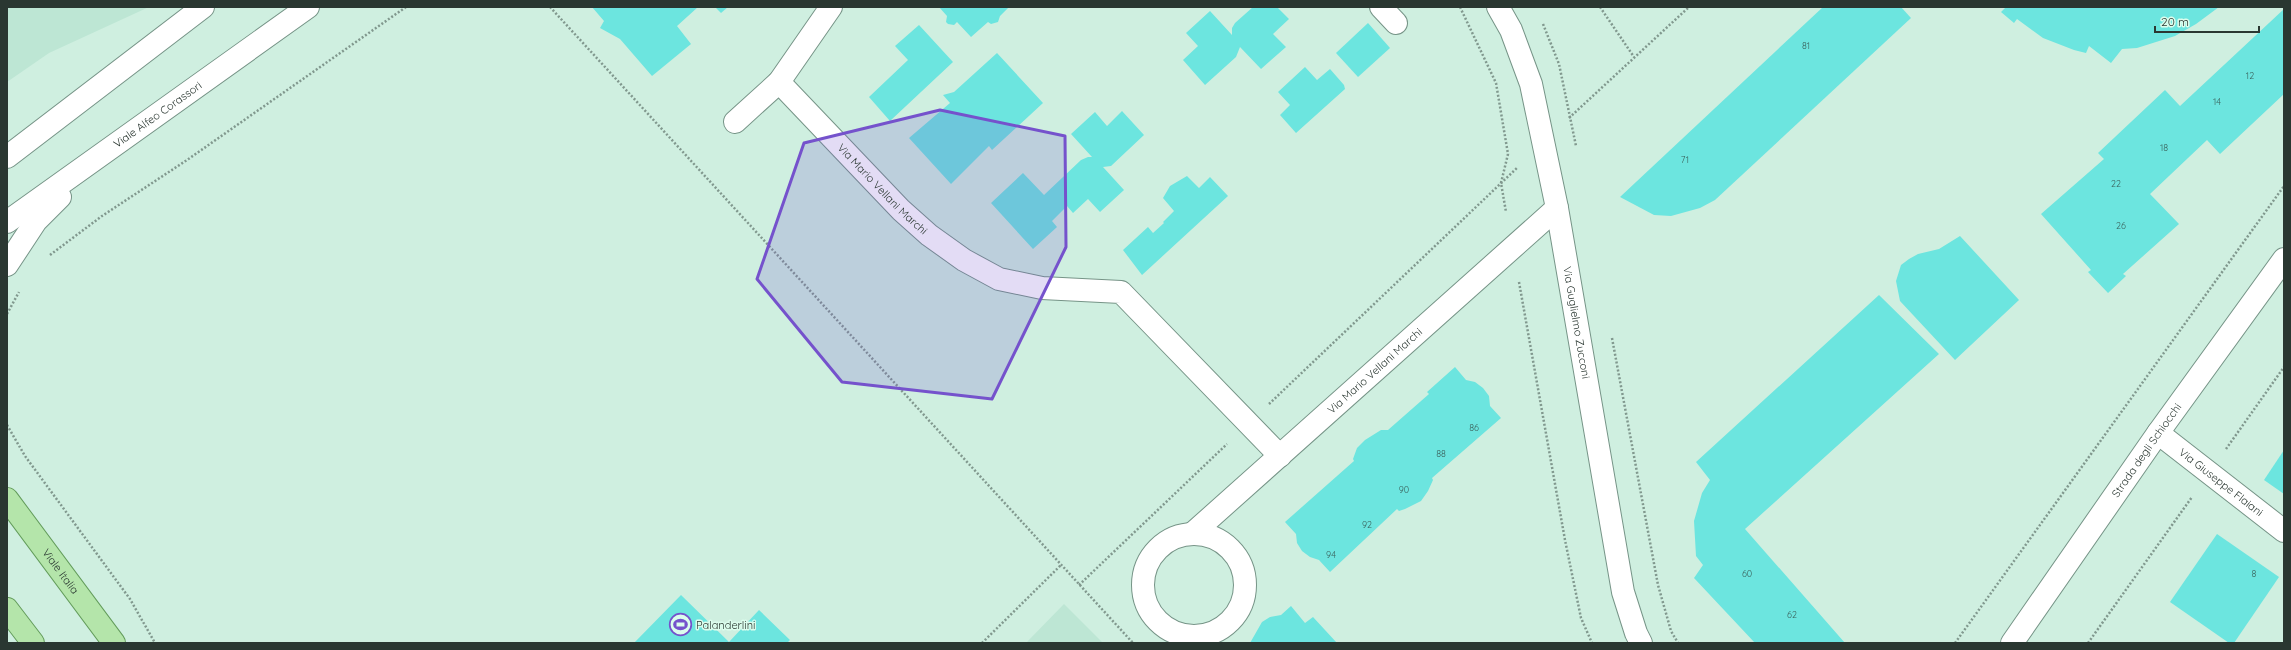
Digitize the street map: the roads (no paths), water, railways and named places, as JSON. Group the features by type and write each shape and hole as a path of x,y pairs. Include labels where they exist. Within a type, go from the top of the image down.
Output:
{"main road":[{"name":"Viale Italia","path":"7,499 114,643"},
{"path":"7,609 33,643"}],"street":[{"path":"9,155 203,7"},
{"name":"Viale Alfeo Corassori","path":"7,222 308,7"},
{"path":"735,122 779,82 831,7"},
{"path":"1381,7 1396,23"},
{"name":"Via Guglielmo Zucconi","path":"1498,7 1511,30 1531,84 1557,208 1623,592 1636,633 1641,643"},
{"name":"Via Mario Vellani Marchi","path":"779,82 902,210 929,235 964,260 999,279 1042,288 1122,292 1280,456"},
{"path":"7,265 36,221 99,156"},
{"name":"Via Mario Vellani Marchi","path":"1192,534 1206,535 1220,541 1232,551 1241,565 1245,585 1241,606 1232,619 1221,629 1206,635 1190,636 1168,630 1154,618 1147,607 1143,594 1143,580 1147,564 1156,551 1169,540 1192,534 1557,208"},
{"name":"Strada degli Schiocchi","path":"2012,643 2158,433 2284,259"},
{"name":"Via Giuseppe Flaiani","path":"2158,433 2284,531"}],"place":[{"name":"Palanderlini","path":"681,625"}]}
